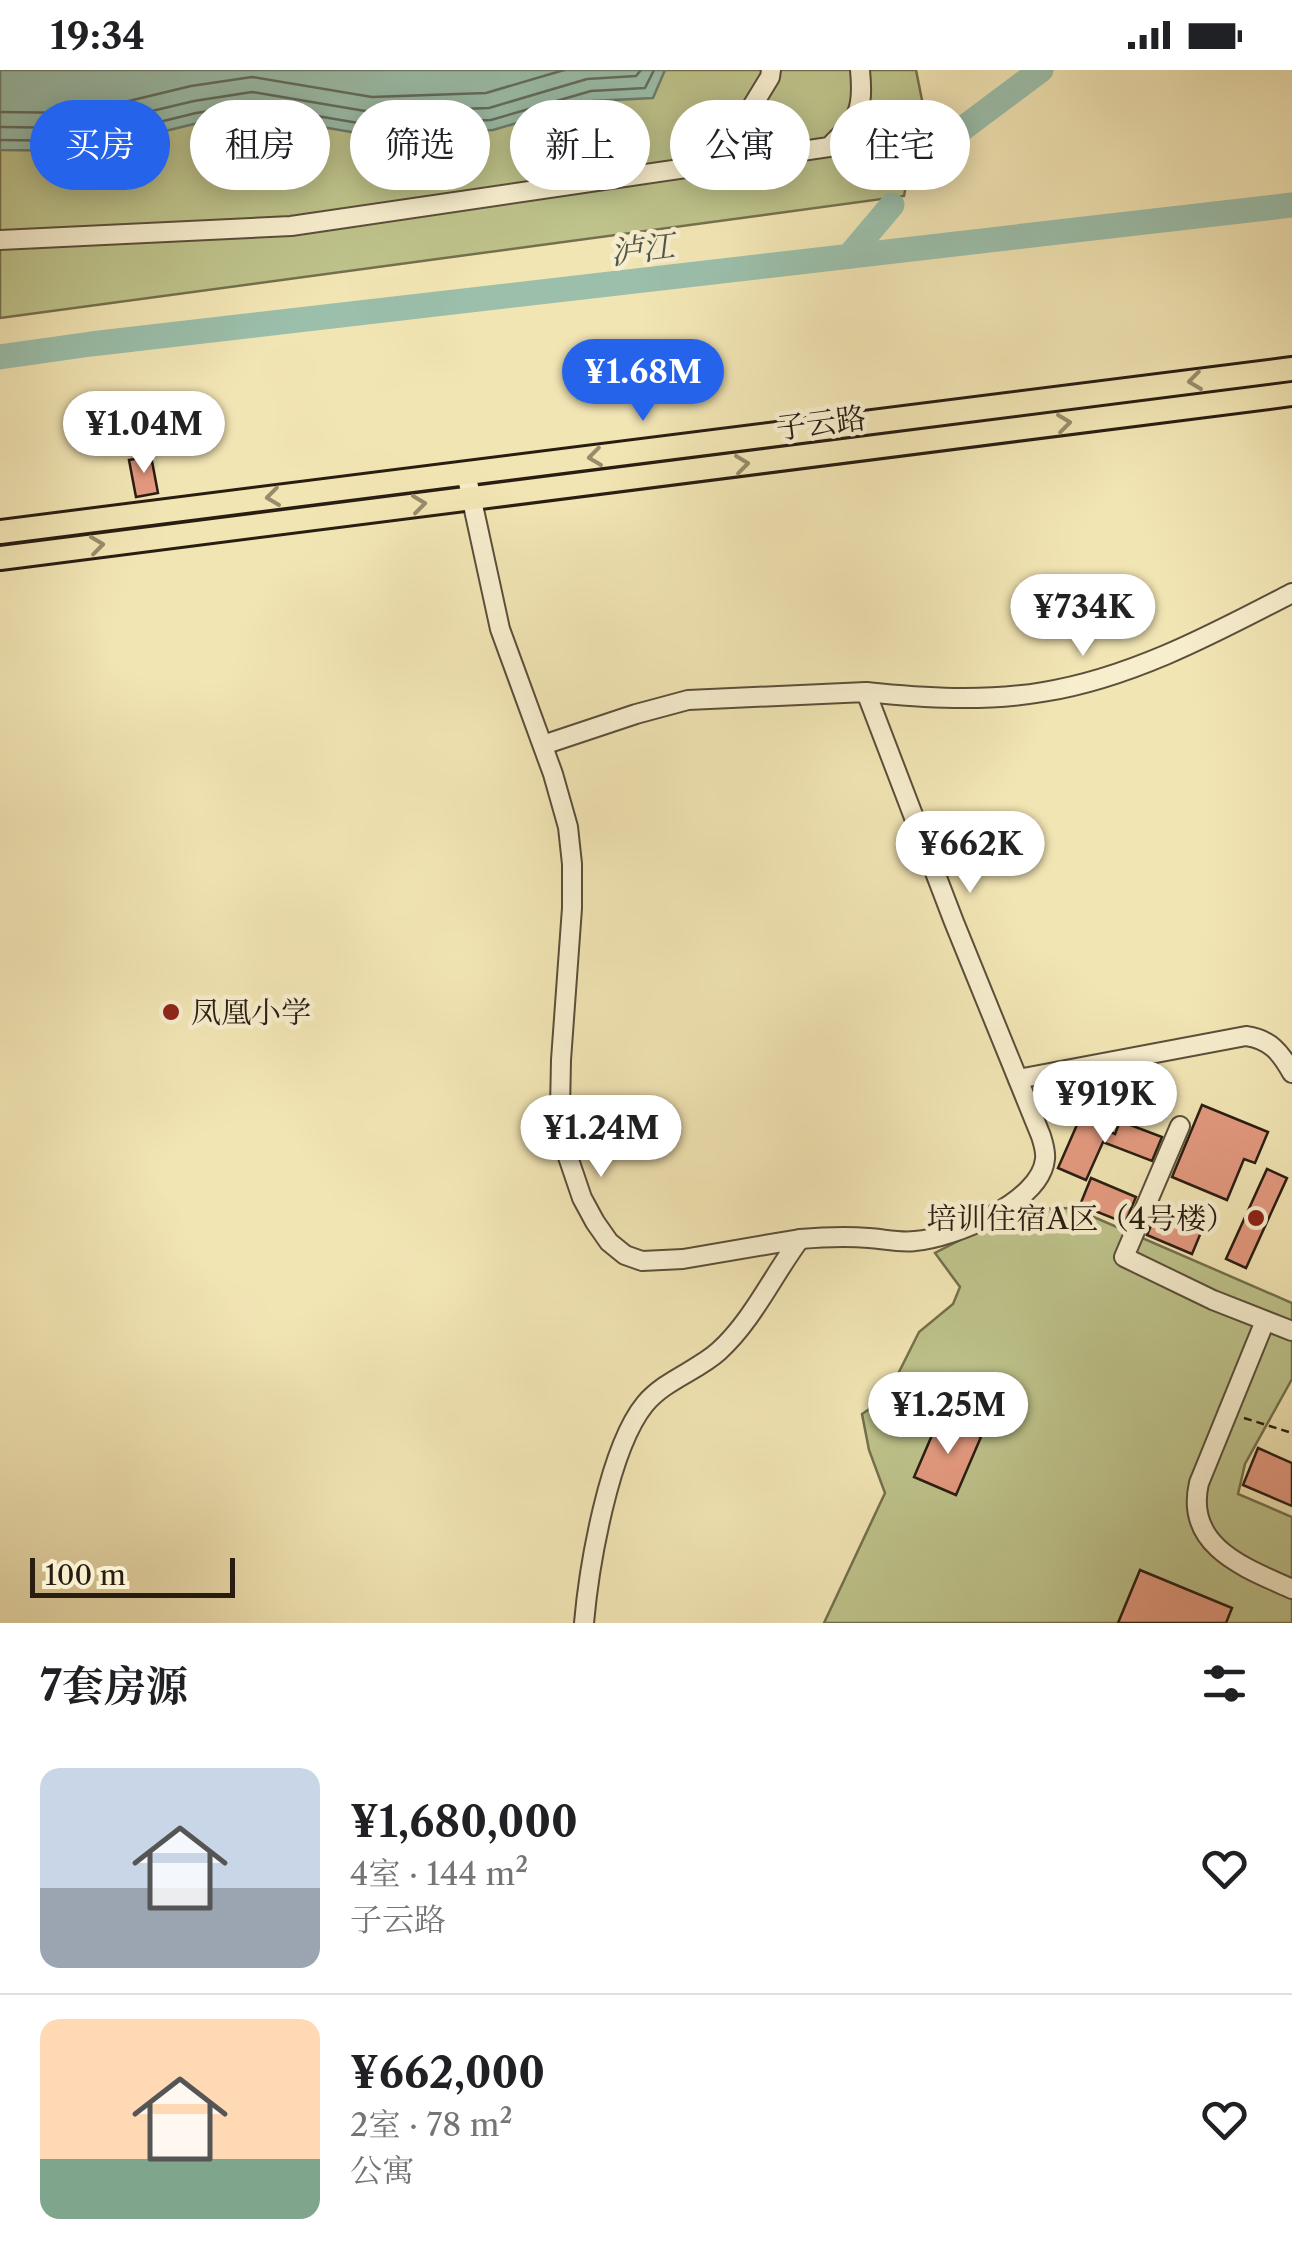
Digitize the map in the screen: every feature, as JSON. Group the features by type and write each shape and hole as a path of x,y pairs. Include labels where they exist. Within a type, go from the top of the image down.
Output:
{"main road":[{"name":"子云路","path":"0,532 1292,369"},
{"name":"子云路","path":"0,558 1292,394"}],"street":[{"path":"756,100 771,70"},
{"path":"810,150 829,147 852,124 863,100 860,70"},
{"path":"0,240 291,226 670,170"},
{"path":"466,473 500,630 543,745 568,827 572,864 560,1090 562,1130 573,1173 589,1212 602,1233 633,1259 683,1259 800,1239 846,1236 902,1242 928,1240 967,1227 1020,1196 1038,1178 1045,1159 1041,1136 866,692"},
{"path":"543,745 688,700 866,692 980,698 1068,688 1170,653 1292,593"},
{"path":"1018,1079 1246,1036 1272,1045 1292,1073"},
{"path":"1180,1126 1124,1257 1213,1300 1292,1331"},
{"path":"584,1623 601,1518 637,1415 659,1390 711,1358 732,1338 800,1239"},
{"path":"1265,1322 1199,1484 1196,1505 1206,1535 1227,1556 1292,1588"}],"path":[{"path":"1229,1413 1291,1433 1292,1427"}],"green space":[{"path":"0,70 916,70 922,100 830,100 830,190 905,190 904,196 0,318"},
{"path":"1073,1208 1292,1303 1292,1379 1245,1464 1238,1494 1292,1517 1292,1623 824,1623 885,1493 869,1450 862,1414 886,1398 919,1332 953,1304 960,1287 935,1253 1020,1209"}],"water":[{"path":"0,70 665,70 653,98 510,100 510,125 493,130 490,100 350,100 350,132 330,128 330,100 190,100 190,125 170,130 170,100 30,100 30,150 0,150"}],"building":[{"path":"151,456 158,493 136,497 129,460"},
{"path":"1202,1105 1268,1132 1255,1163 1244,1159 1227,1200 1172,1177"},
{"path":"1080,1118 1115,1134 1120,1121 1162,1137 1152,1161 1103,1142 1086,1180 1058,1168"},
{"name":"培训住宿A区（4号楼）","path":"1267,1169 1287,1178 1246,1268 1226,1259"},
{"path":"1091,1178 1136,1197 1125,1223 1080,1205"},
{"path":"1159,1207 1204,1225 1192,1254 1147,1235"},
{"path":"939,1419 981,1437 956,1495 914,1477"},
{"path":"1258,1448 1292,1463 1292,1506 1243,1485"},
{"path":"1140,1570 1232,1608 1226,1623 1118,1623"}],"waterway":[{"path":"970,123 1041,70"},
{"path":"849,256 892,205"},
{"name":"泸江","path":"0,357 1292,205"}],"place":[{"name":"凤凰小学","path":"171,1012"},
{"name":"培训住宿A区（4号楼）","path":"1256,1218"}]}
